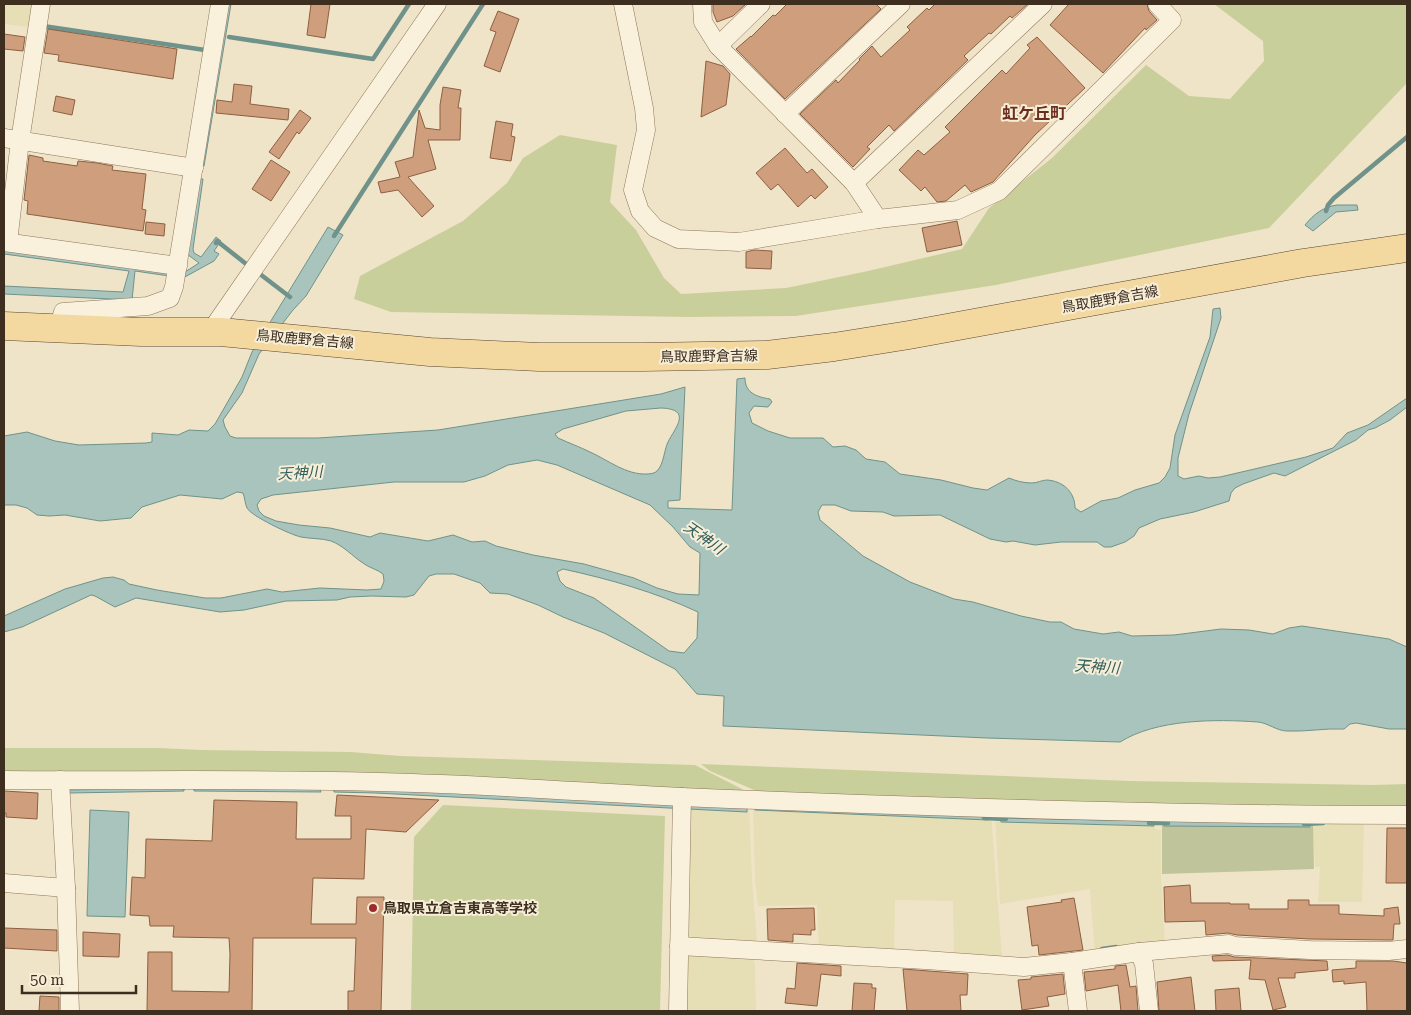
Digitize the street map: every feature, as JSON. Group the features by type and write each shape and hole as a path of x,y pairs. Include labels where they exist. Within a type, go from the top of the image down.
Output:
{"main road":[{"name":"鳥取鹿野倉吉線","path":"4,326 215,332 289,337 430,352 642,357 767,355 909,335 1303,263 1407,248"}],"street":[{"path":"41,4 12,140 6,242 178,266"},
{"path":"58,329 62,312 148,306 170,298 178,266 220,4"},
{"path":"215,332 437,4"},
{"path":"623,4 644,108 646,130 633,190 640,212 655,228 678,239 739,242 878,219 958,210 999,191 1172,20 1157,4"},
{"path":"702,4 703,22 718,46 854,183 878,219"},
{"path":"718,46 761,4"},
{"path":"785,114 901,4"},
{"path":"854,183 1043,4"},
{"path":"12,140 194,168"},
{"path":"4,780 199,779 441,784 682,797 1062,811 1220,815 1407,815"},
{"path":"60,780 70,1011"},
{"path":"678,1011 682,797"},
{"path":"4,883 66,888"},
{"path":"679,946 1024,967 1139,952 1229,944 1280,950 1388,951 1407,949"},
{"path":"1139,952 1144,964 1149,1011"},
{"path":"1072,962 1078,1011"}],"shaded area":[{"path":"4,4 38,4 35,28 4,24"},
{"path":"695,802 749,805 757,942 694,941 686,933 690,814"},
{"path":"753,805 991,814 1001,961 954,957 953,901 895,900 894,954 819,950 817,905 758,906 755,880"},
{"path":"995,814 1155,819 1155,829 1161,830 1161,874 1165,947 1095,955 1090,889 1000,904"},
{"path":"1315,819 1364,819 1362,902 1318,902 1320,867 1315,867 1313,828"},
{"path":"693,952 753,957 755,965 756,1011 685,1011 685,961"}],"green space":[{"path":"1214,4 1407,4 1407,83 1269,228 996,285 796,316 689,317 391,312 354,299 360,276 463,221 507,183 523,158 560,135 617,145 610,202 636,230 664,278 681,294 786,288 962,249 989,208 1052,158 1146,65 1189,96 1230,99 1264,61 1263,41"},
{"path":"4,748 158,748 351,752 400,756 695,765 746,791 746,793 4,774"},
{"path":"701,764 1130,781 1407,784 1407,811 1349,811 761,793 710,771"},
{"path":"443,805 665,816 660,1011 411,1011 414,837"},
{"path":"1162,819 1313,820 1314,869 1162,874"}],"water":[{"path":"227,4 231,4 204,166 200,165"},
{"path":"198,179 203,179 193,249 194,253 201,257 216,237 221,241 214,251 219,254 214,261 183,278 135,271 132,300 4,294 4,286 123,292 129,271 4,254 4,246 185,272 199,263 187,254"},
{"path":"1357,205 1358,210 1336,212 1313,231 1305,225 1327,207"},
{"name":"天神川","path":"328,227 343,235 306,296 259,354 242,393 223,420 230,436 236,438 318,438 438,430 661,394 685,387 680,500 668,501 668,508 732,510 737,379 745,378 749,391 770,399 772,402 768,407 754,406 749,413 752,423 768,431 790,438 823,438 833,447 845,446 856,450 866,459 885,462 900,474 941,480 973,488 987,490 1009,478 1029,483 1045,480 1053,481 1067,488 1073,497 1075,508 1081,512 1101,501 1118,498 1135,490 1159,483 1165,477 1170,468 1175,435 1210,337 1213,309 1220,308 1221,318 1189,414 1178,458 1178,476 1184,479 1199,476 1208,478 1220,477 1306,457 1333,448 1347,433 1368,425 1407,398 1407,407 1390,420 1368,430 1356,440 1285,476 1274,473 1243,484 1235,488 1231,493 1229,501 1194,512 1160,519 1139,528 1134,536 1125,542 1111,547 1104,547 1097,542 1061,542 1035,545 1013,541 1006,542 990,539 940,515 894,516 883,512 851,511 835,505 822,505 818,512 820,520 863,556 910,582 954,599 973,602 1021,616 1050,622 1061,622 1074,629 1103,634 1119,632 1132,636 1174,635 1221,629 1249,630 1273,634 1289,628 1302,626 1389,639 1407,647 1407,729 1389,729 1356,723 1350,724 1344,729 1287,731 1258,722 1205,721 1187,722 1151,729 1135,734 1120,742 723,726 724,696 697,694 675,669 604,633 508,594 490,593 480,583 454,574 429,576 414,595 406,597 372,596 350,597 337,600 286,601 244,610 220,612 136,598 115,607 91,595 22,627 4,632 4,616 65,589 103,578 113,577 124,580 129,584 205,598 221,598 267,589 282,592 320,588 381,589 384,581 381,572 365,565 336,543 324,539 296,536 263,520 247,508 243,493 237,492 222,499 180,495 142,507 131,518 100,521 65,515 37,515 27,508 16,505 4,505 4,436 27,432 55,441 79,445 146,443 152,442 152,433 178,435 189,430 208,431 215,424 242,377 252,352","holes":["661,408 677,412 679,420 667,445 661,465 653,473 639,474 624,470 558,438 555,434 563,429 626,411","537,460 557,465 650,505 690,547 700,553 699,595 678,594 657,588 634,578 584,564 533,555 496,546 485,541 472,542 453,535 428,541 380,533 370,537 330,528 276,521 264,516 259,511 257,505 261,499 273,495 394,482 464,482 485,476 508,465","563,569 615,582 649,592 698,612 697,638 684,653 669,651 594,598 566,587 560,581 557,572"]},
{"path":"194,787 319,788 321,792 194,791"},
{"path":"184,788 184,791 69,793 69,790"},
{"path":"334,788 376,788 747,807 747,812 334,792"},
{"path":"756,806 987,816 988,820 755,810"},
{"path":"90,810 129,812 125,917 87,916"},
{"path":"1000,818 1153,821 1154,826 1001,822"},
{"path":"1164,821 1309,821 1310,827 1164,826"}],"building":[{"path":"311,4 330,4 325,38 307,35"},
{"path":"713,4 746,4 733,16 717,22 713,12"},
{"path":"787,4 876,4 881,9 785,99 736,49"},
{"path":"935,4 1028,4 1012,18 1010,16 991,34 989,33 964,56 968,60 894,131 889,125 867,147 870,149 853,167 800,114 836,80 838,83 872,46 881,57 910,30 907,27 927,8 929,10"},
{"path":"1069,4 1147,4 1149,11 1157,20 1146,30 1145,28 1103,73 1050,25"},
{"path":"498,11 519,19 500,72 484,66 496,32 490,30"},
{"path":"48,29 177,49 173,79 58,61 59,55 44,53"},
{"path":"4,34 25,37 23,51 4,49"},
{"path":"1037,37 1085,88 1035,135 993,182 971,192 965,185 946,201 937,202 925,187 921,191 899,170 918,150 924,155 950,132 945,127 1002,70 1006,74 1030,48 1027,45"},
{"path":"706,61 723,66 730,74 726,105 701,117"},
{"path":"234,84 252,86 250,104 289,109 288,120 216,113 217,100 232,102"},
{"path":"443,87 461,90 458,108 461,108 460,140 428,140 436,169 408,177 434,206 422,217 398,190 381,193 378,182 400,177 395,162 413,157 419,110 425,128 440,130 440,105"},
{"path":"56,96 75,100 72,115 53,111"},
{"path":"300,110 311,118 299,134 297,132 279,159 269,152"},
{"path":"496,121 513,124 511,136 515,137 511,161 490,158"},
{"path":"785,148 807,173 812,169 828,187 815,199 811,195 798,207 778,184 771,190 756,173"},
{"path":"29,155 43,158 43,161 77,166 78,161 97,163 113,166 112,170 146,174 142,209 146,210 143,231 27,214 28,201 24,200"},
{"path":"271,160 290,172 271,201 252,189"},
{"path":"957,221 962,245 927,252 922,228"},
{"path":"146,222 165,224 164,236 145,234"},
{"path":"754,250 772,251 771,269 746,268 746,252"},
{"path":"4,791 38,793 37,819 6,817 6,813 4,813"},
{"path":"337,795 439,800 406,832 366,829 364,879 313,878 311,924 356,924 357,897 384,897 381,1011 348,1011 348,991 354,991 356,938 253,938 252,1011 147,1011 148,952 172,952 172,991 229,992 230,954 229,938 173,937 174,926 150,926 149,916 130,915 132,877 145,878 146,839 212,841 214,800 297,802 296,839 351,839 351,816 335,816"},
{"path":"1387,828 1407,828 1407,883 1386,883"},
{"path":"1190,885 1191,903 1249,904 1249,909 1288,909 1288,900 1309,900 1309,905 1339,905 1339,914 1384,916 1384,909 1398,907 1400,924 1394,924 1393,940 1310,939 1228,933 1206,935 1205,921 1165,922 1164,887"},
{"path":"1074,898 1083,950 1039,955 1038,945 1032,946 1027,907 1062,902 1061,900"},
{"path":"814,908 815,930 811,930 811,935 793,934 793,942 768,940 767,909"},
{"path":"4,928 57,930 57,951 4,948"},
{"path":"83,932 120,934 119,957 83,956"},
{"path":"1228,955 1234,957 1327,961 1328,970 1295,973 1295,978 1278,978 1286,1007 1273,1010 1265,980 1249,979 1251,960 1213,961 1212,956"},
{"path":"1356,961 1407,963 1407,1011 1367,1011 1366,982 1344,984 1344,981 1333,982 1332,970 1356,968"},
{"path":"797,963 841,966 841,976 821,974 817,1006 785,1003 787,988 795,989"},
{"path":"1126,965 1130,987 1136,986 1138,1011 1121,1011 1118,985 1086,991 1084,972 1115,969 1115,966"},
{"path":"903,969 968,974 967,995 960,995 961,1011 907,1011"},
{"path":"1063,974 1065,994 1047,997 1049,1006 1022,1010 1018,980"},
{"path":"1191,977 1195,1011 1159,1011 1157,982"},
{"path":"854,983 872,984 872,988 876,988 874,1011 852,1011"},
{"path":"1239,988 1241,1011 1216,1011 1215,990"},
{"path":"40,996 59,997 59,1011 39,1011"}],"waterway":[{"path":"229,37 373,59 409,4"},
{"path":"334,236 483,4"},
{"path":"43,26 205,50"},
{"path":"1326,211 1334,198 1407,137"},
{"path":"216,243 217,241 250,267"},
{"path":"256,271 290,297"},
{"path":"984,818 1006,819"},
{"path":"1149,823 1168,823"},
{"path":"1304,824 1323,823"},
{"path":"1102,949 1116,947"}],"place":[{"name":"鳥取県立倉吉東高等学校","path":"373,908"}],"district":[{"name":"虹ケ丘町","path":"1034,113"}]}
